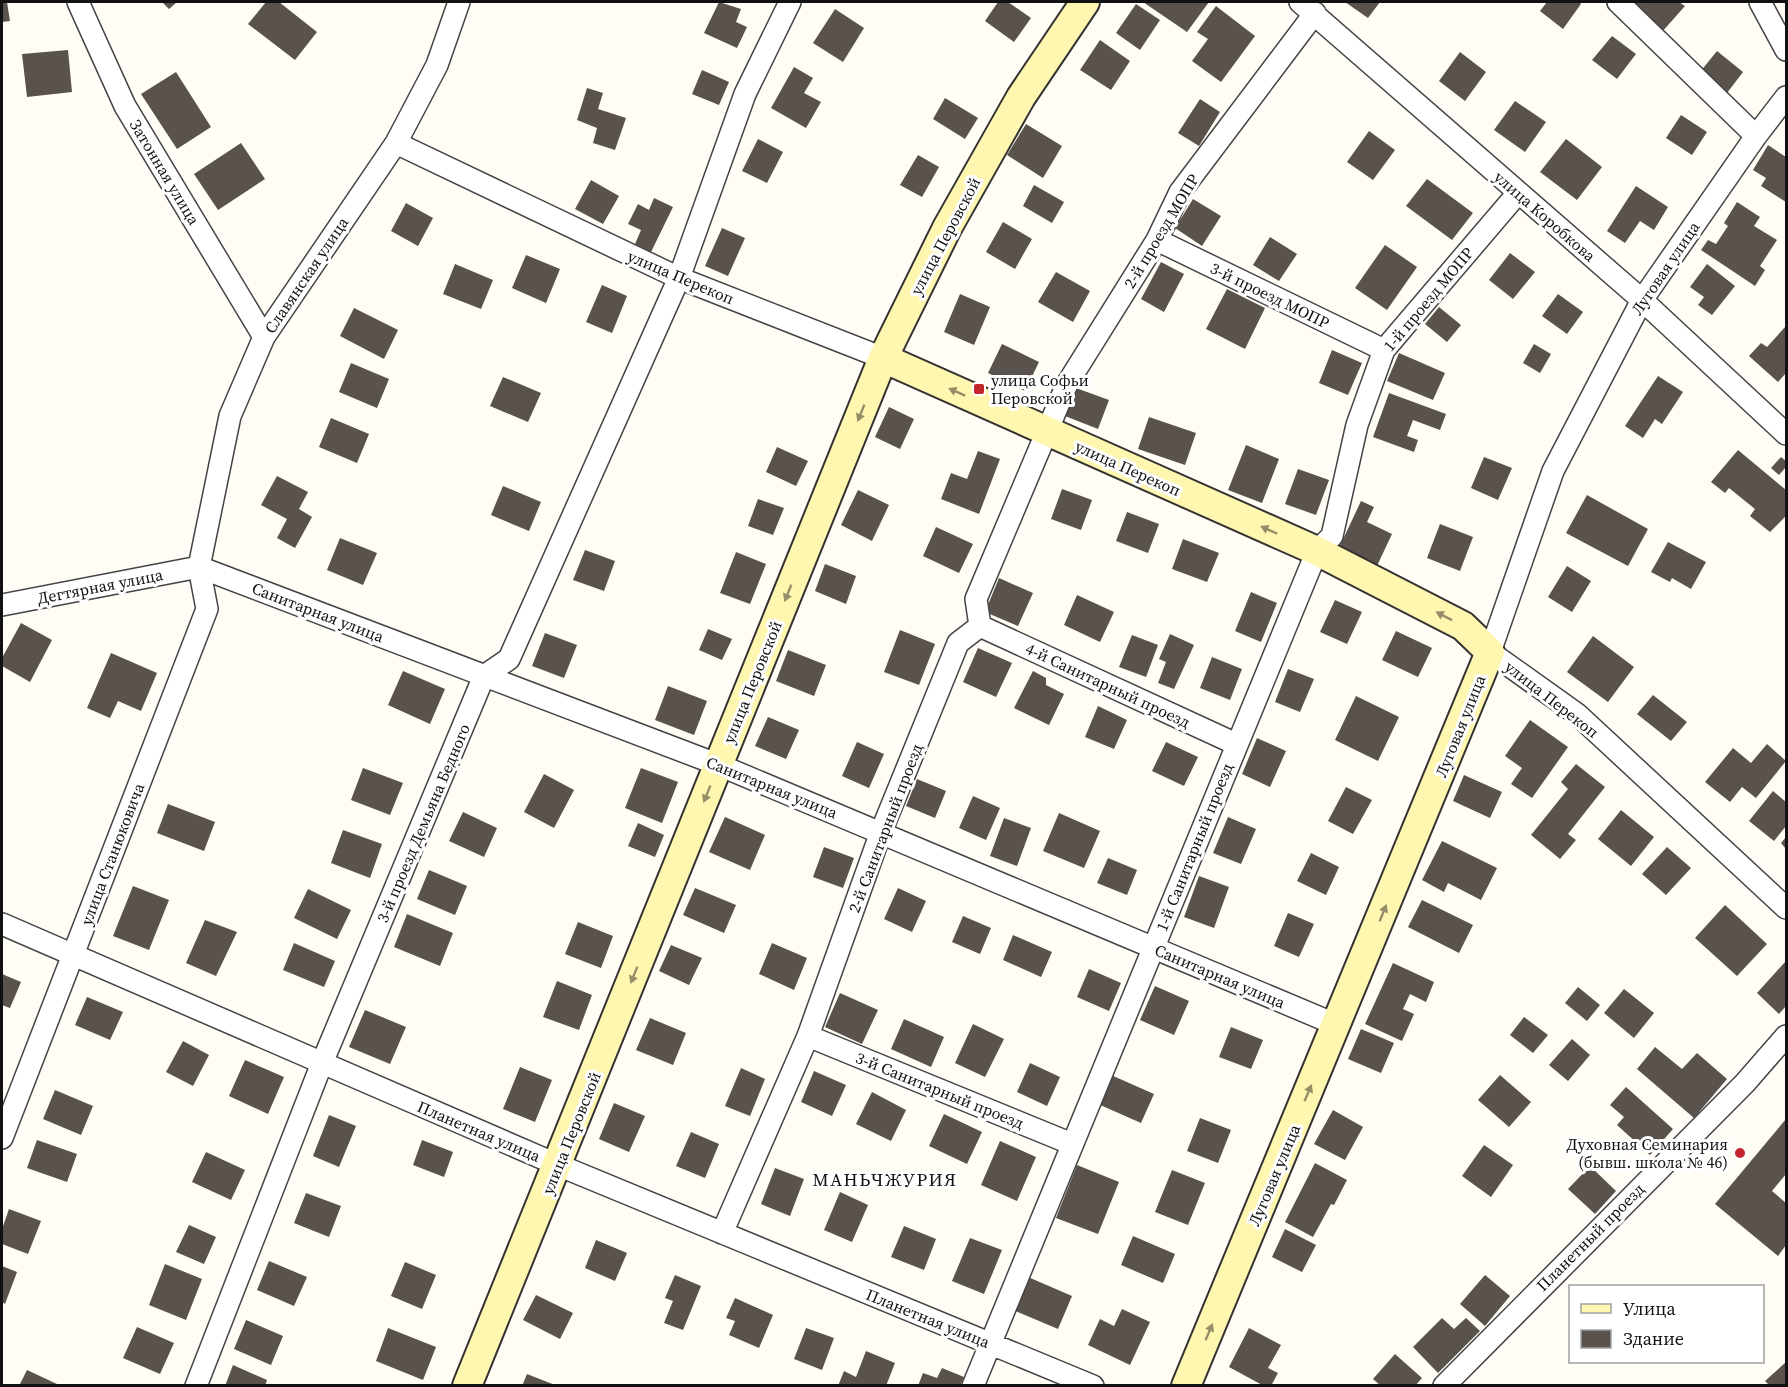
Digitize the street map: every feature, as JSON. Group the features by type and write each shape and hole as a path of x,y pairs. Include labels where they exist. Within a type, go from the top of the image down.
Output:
{"main road":[{"name":"улица Перовской","path":"467,1386 883,358 947,228 1021,97 1084,2"},
{"name":"улица Перекоп","path":"883,358 1317,551 1463,626 1490,652"},
{"name":"Луговая улица","path":"1186,1386 1490,652"}],"street":[{"name":"Затонная улица","path":"78,2 125,106 264,337"},
{"name":"Славянская улица","path":"199,567 230,416 264,337 396,143 437,65 459,2"},
{"path":"484,676 509,659 679,278 745,94 790,2"},
{"path":"1618,2 1756,136"},
{"path":"1760,2 1786,50"},
{"name":"улица Коробкова","path":"1308,7 1642,300 1786,434"},
{"name":"2-й проезд МОПР","path":"1046,431 1067,384 1157,240 1180,192 1308,7"},
{"name":"Луговая улица","path":"1490,652 1553,471 1642,300 1756,136 1786,98"},
{"name":"улица Перекоп","path":"396,143 679,278 883,358"},
{"name":"1-й проезд МОПР","path":"1317,551 1332,536 1357,425 1383,350 1518,193"},
{"name":"3-й проезд МОПР","path":"1157,240 1383,350"},
{"path":"980,626 976,599 1046,431"},
{"name":"1-й Санитарный проезд","path":"973,1386 1317,551"},
{"name":"Санитарная улица","path":"199,567 719,765 1337,1025"},
{"name":"Дегтярная улица","path":"2,604 199,567"},
{"name":"улица Станюковича","path":"2,1138 207,609 199,567"},
{"name":"4-й Санитарный проезд","path":"980,626 1236,744"},
{"name":"2-й Санитарный проезд","path":"722,1233 808,1036 881,832 958,643 980,626"},
{"name":"улица Перекоп","path":"1490,652 1577,714 1786,908"},
{"name":"3-й проезд Демьяна Бедного","path":"196,1386 322,1063 484,676"},
{"name":"Планетная улица","path":"2,924 558,1165 1093,1386"},
{"name":"3-й Санитарный проезд","path":"808,1036 1072,1144"},
{"name":"Планетный проезд","path":"1444,1386 1745,1083 1786,1036"}],"building":[{"path":"2,2 7,2 10,21 2,22"},
{"path":"162,2 177,2 169,9"},
{"path":"266,2 279,2 317,32 295,60 248,24"},
{"path":"719,2 741,9 736,22 747,27 737,48 704,33"},
{"path":"998,2 1008,2 1031,18 1014,42 985,21"},
{"path":"1143,2 1209,2 1187,32"},
{"path":"1345,2 1380,2 1368,18"},
{"path":"1547,2 1579,2 1581,4 1563,29 1540,11"},
{"path":"1633,2 1679,2 1685,6 1661,33 1630,5"},
{"path":"1136,4 1160,20 1140,50 1116,33"},
{"path":"1216,6 1255,36 1221,82 1192,61 1208,39 1197,32"},
{"path":"835,9 864,28 843,62 813,43"},
{"path":"1612,36 1636,54 1617,79 1592,60"},
{"path":"1100,40 1130,61 1111,90 1080,70"},
{"path":"68,50 72,92 27,97 22,54"},
{"path":"1717,51 1743,72 1727,93 1700,72"},
{"path":"1460,52 1486,72 1465,101 1439,81"},
{"path":"794,67 813,78 804,93 821,102 806,128 771,108"},
{"path":"702,70 729,82 719,105 692,94"},
{"path":"176,72 211,127 177,149 141,94"},
{"path":"587,88 603,93 598,109 626,118 615,150 593,143 597,128 577,120"},
{"path":"945,98 978,118 965,139 933,119"},
{"path":"1200,99 1220,112 1199,146 1178,133"},
{"path":"1515,101 1546,122 1525,152 1494,130"},
{"path":"1681,115 1707,132 1692,155 1666,138"},
{"path":"1026,124 1062,146 1043,178 1007,155"},
{"path":"1369,131 1395,150 1373,180 1347,162"},
{"path":"758,139 783,152 767,183 742,171"},
{"path":"1566,139 1602,167 1577,200 1540,172"},
{"path":"241,143 265,179 218,210 194,174"},
{"path":"1768,145 1786,157 1786,202 1761,186 1766,178 1753,170"},
{"path":"918,155 939,167 922,197 900,185"},
{"path":"1427,179 1473,213 1452,240 1406,206"},
{"path":"591,180 619,196 603,224 575,209"},
{"path":"1034,185 1064,202 1052,223 1023,206"},
{"path":"1636,186 1668,207 1654,230 1640,221 1625,243 1607,231"},
{"path":"654,198 673,207 651,252 635,244 641,230 628,224 638,204 649,210"},
{"path":"1193,199 1221,216 1202,246 1175,228"},
{"path":"1737,202 1760,217 1754,226 1777,240 1760,266 1765,270 1755,286 1701,250 1708,240 1716,244 1728,226 1724,223"},
{"path":"406,203 433,218 418,246 391,231"},
{"path":"1003,222 1032,239 1015,269 986,252"},
{"path":"722,228 745,238 728,276 705,266"},
{"path":"1270,237 1297,254 1279,281 1253,265"},
{"path":"1385,245 1417,267 1387,310 1355,288"},
{"path":"1510,253 1535,272 1513,299 1489,280"},
{"path":"526,255 560,269 546,303 512,288"},
{"path":"1161,262 1184,274 1164,312 1141,299"},
{"path":"455,264 493,280 481,309 443,294"},
{"path":"1707,264 1735,286 1712,315 1698,305 1704,297 1690,287"},
{"path":"1056,272 1090,291 1073,322 1038,302"},
{"path":"602,285 627,296 612,333 586,322"},
{"path":"1227,289 1265,308 1245,349 1206,329"},
{"path":"960,294 990,307 974,345 944,332"},
{"path":"1558,294 1583,312 1567,334 1542,316"},
{"path":"1439,307 1461,325 1447,342 1425,324"},
{"path":"354,308 398,330 384,359 340,336"},
{"path":"1786,326 1786,373 1778,382 1749,356 1761,343 1767,347"},
{"path":"1002,344 1039,362 1025,391 988,373"},
{"path":"1534,344 1551,354 1540,373 1523,363"},
{"path":"1332,350 1362,363 1348,395 1319,383"},
{"path":"1399,353 1445,373 1433,400 1387,381"},
{"path":"351,363 389,379 377,408 339,392"},
{"path":"1658,376 1683,392 1662,424 1655,419 1643,438 1625,426"},
{"path":"503,377 541,393 528,422 490,406"},
{"path":"1076,388 1109,400 1098,429 1065,416"},
{"path":"1389,393 1446,414 1440,430 1413,420 1407,436 1418,440 1414,452 1373,437"},
{"path":"889,407 914,419 900,449 875,437"},
{"path":"1149,417 1196,433 1185,465 1138,449"},
{"path":"331,418 369,434 357,463 319,447"},
{"path":"1246,445 1279,459 1262,503 1228,490"},
{"path":"777,447 808,461 796,486 766,472"},
{"path":"1738,450 1786,490 1786,516 1770,532 1750,516 1755,509 1729,488 1725,493 1711,482"},
{"path":"978,451 1000,459 979,514 941,499 951,473 967,479"},
{"path":"1484,457 1512,468 1498,500 1471,488"},
{"path":"1781,457 1786,461 1786,467 1779,475 1771,468"},
{"path":"1298,469 1329,480 1316,515 1285,504"},
{"path":"277,476 308,492 299,509 312,517 295,548 277,538 287,519 261,505"},
{"path":"503,486 541,502 529,531 491,515"},
{"path":"1062,489 1092,500 1081,530 1051,519"},
{"path":"858,490 889,505 872,541 841,525"},
{"path":"1587,495 1648,529 1628,566 1566,533"},
{"path":"758,499 784,508 773,535 748,526"},
{"path":"1361,501 1374,507 1367,522 1392,534 1376,568 1338,550"},
{"path":"1127,512 1159,524 1148,553 1116,541"},
{"path":"1440,524 1473,537 1460,571 1427,558"},
{"path":"936,527 973,544 959,573 923,556"},
{"path":"340,538 377,553 363,585 327,570"},
{"path":"1183,539 1219,553 1207,582 1172,569"},
{"path":"1668,542 1706,562 1691,589 1672,578 1670,582 1651,572"},
{"path":"585,550 615,561 604,591 573,580"},
{"path":"736,552 766,564 750,604 720,593"},
{"path":"825,564 856,576 846,604 815,591"},
{"path":"1567,566 1591,581 1572,612 1548,597"},
{"path":"999,578 1033,593 1018,626 985,612"},
{"path":"1251,592 1277,603 1261,642 1235,631"},
{"path":"1077,595 1114,612 1100,642 1064,625"},
{"path":"1335,600 1362,612 1347,644 1320,632"},
{"path":"21,623 52,640 30,682 2,666 2,658"},
{"path":"708,629 732,639 722,660 699,650"},
{"path":"900,630 935,644 919,685 884,672"},
{"path":"1396,631 1432,648 1418,677 1382,660"},
{"path":"545,633 577,645 564,678 532,666"},
{"path":"1170,634 1194,645 1174,689 1158,683 1166,662 1159,659"},
{"path":"1132,635 1158,645 1146,677 1119,667"},
{"path":"1593,636 1634,667 1608,702 1567,672"},
{"path":"978,648 1012,663 996,697 963,682"},
{"path":"788,650 826,665 814,696 776,681"},
{"path":"111,653 157,673 141,711 118,701 110,718 87,708"},
{"path":"1212,657 1242,669 1230,700 1200,688"},
{"path":"1288,669 1314,679 1300,712 1275,702"},
{"path":"403,671 445,689 430,724 388,705"},
{"path":"1033,671 1046,678 1046,685 1064,694 1049,725 1014,708"},
{"path":"668,686 707,701 694,735 655,720"},
{"path":"1653,695 1687,722 1671,741 1637,714"},
{"path":"1356,696 1399,717 1378,761 1335,740"},
{"path":"1098,706 1127,720 1114,749 1085,737"},
{"path":"768,717 799,730 786,759 755,746"},
{"path":"1530,720 1568,747 1532,798 1511,784 1522,768 1505,756"},
{"path":"1257,738 1286,751 1270,787 1242,774"},
{"path":"857,742 884,754 869,788 842,776"},
{"path":"1166,742 1198,757 1184,786 1152,771"},
{"path":"1767,744 1786,761 1756,798 1742,787 1730,802 1705,782 1733,748 1751,763"},
{"path":"1576,764 1605,787 1568,834 1576,840 1560,859 1531,835 1568,789 1561,782"},
{"path":"363,768 403,783 390,815 351,800"},
{"path":"641,768 678,782 662,823 625,808"},
{"path":"544,774 574,790 554,828 524,812"},
{"path":"1464,775 1502,792 1490,818 1453,801"},
{"path":"917,779 946,791 935,818 906,806"},
{"path":"1346,787 1372,800 1353,834 1328,821"},
{"path":"1773,791 1786,802 1786,826 1774,841 1749,821"},
{"path":"973,796 1000,808 986,840 959,828"},
{"path":"168,804 215,822 204,851 157,833"},
{"path":"1621,810 1654,837 1631,866 1598,839"},
{"path":"463,812 497,828 484,857 449,841"},
{"path":"1059,813 1100,831 1084,868 1043,851"},
{"path":"725,817 765,835 750,870 709,852"},
{"path":"1228,817 1256,829 1241,864 1213,853"},
{"path":"1004,818 1031,828 1017,866 990,856"},
{"path":"638,823 664,835 655,857 628,846"},
{"path":"343,830 382,844 370,878 331,863"},
{"path":"1786,837 1786,849 1781,843"},
{"path":"1442,841 1497,868 1481,900 1448,883 1444,892 1422,880"},
{"path":"824,847 854,858 843,888 813,877"},
{"path":"1667,847 1691,868 1666,895 1642,874"},
{"path":"1311,853 1339,867 1326,895 1297,881"},
{"path":"1108,858 1137,870 1127,895 1097,883"},
{"path":"429,870 467,886 455,915 417,899"},
{"path":"1199,876 1229,887 1214,928 1184,917"},
{"path":"133,886 169,900 149,950 113,936"},
{"path":"695,888 736,905 724,933 683,915"},
{"path":"898,888 926,901 912,932 884,919"},
{"path":"308,889 351,910 337,939 294,918"},
{"path":"1422,900 1473,925 1459,953 1408,927"},
{"path":"1725,905 1767,944 1737,976 1695,938"},
{"path":"1288,913 1314,924 1299,957 1274,946"},
{"path":"407,914 453,933 440,966 394,947"},
{"path":"963,916 991,928 980,954 952,942"},
{"path":"205,920 237,932 216,976 186,963"},
{"path":"578,922 613,936 601,968 565,954"},
{"path":"1013,935 1052,952 1041,977 1003,960"},
{"path":"294,943 335,961 324,987 283,970"},
{"path":"772,943 807,958 794,990 759,974"},
{"path":"671,945 702,958 689,985 659,971"},
{"path":"1785,962 1786,1006 1779,1014 1757,993"},
{"path":"1393,963 1434,982 1426,1002 1410,994 1403,1009 1414,1014 1402,1041 1365,1024"},
{"path":"1089,969 1121,983 1109,1011 1077,997"},
{"path":"2,974 21,982 10,1008 2,1005"},
{"path":"557,981 592,995 579,1030 543,1017"},
{"path":"1155,986 1189,1001 1174,1035 1140,1020"},
{"path":"1578,987 1600,1005 1587,1021 1565,1003"},
{"path":"1624,989 1654,1013 1634,1038 1604,1013"},
{"path":"840,993 878,1010 862,1044 825,1027"},
{"path":"87,997 123,1012 110,1040 75,1025"},
{"path":"365,1010 406,1027 390,1064 349,1047"},
{"path":"1524,1017 1548,1035 1533,1053 1510,1035"},
{"path":"650,1018 686,1033 673,1065 636,1050"},
{"path":"904,1019 944,1037 931,1067 891,1049"},
{"path":"973,1024 1004,1039 985,1077 955,1063"},
{"path":"1231,1027 1263,1040 1251,1069 1219,1057"},
{"path":"1361,1029 1394,1043 1381,1073 1348,1059"},
{"path":"1572,1039 1590,1055 1568,1081 1549,1065"},
{"path":"183,1041 209,1055 193,1086 166,1072"},
{"path":"1655,1047 1682,1069 1697,1053 1727,1079 1694,1118 1637,1069"},
{"path":"245,1060 284,1077 268,1114 229,1096"},
{"path":"1030,1063 1060,1077 1047,1106 1017,1092"},
{"path":"520,1067 552,1080 535,1122 503,1109"},
{"path":"741,1068 765,1079 750,1116 725,1106"},
{"path":"814,1071 846,1085 832,1116 801,1102"},
{"path":"1111,1075 1154,1094 1141,1123 1098,1104"},
{"path":"1500,1075 1531,1102 1509,1127 1478,1100"},
{"path":"1626,1087 1673,1129 1650,1155 1617,1125 1624,1117 1610,1105"},
{"path":"55,1090 93,1106 81,1135 43,1119"},
{"path":"872,1092 906,1110 891,1141 856,1124"},
{"path":"614,1103 645,1116 629,1152 599,1139"},
{"path":"1333,1110 1363,1127 1345,1160 1314,1144"},
{"path":"944,1114 982,1132 967,1164 929,1146"},
{"path":"329,1115 356,1126 339,1167 313,1156"},
{"path":"1200,1118 1231,1130 1218,1163 1187,1151"},
{"path":"1786,1119 1786,1174 1772,1191 1786,1203 1786,1245 1778,1256 1715,1204"},
{"path":"691,1132 719,1144 705,1178 676,1166"},
{"path":"37,1140 77,1154 67,1182 27,1168"},
{"path":"422,1140 453,1152 444,1177 413,1165"},
{"path":"1000,1141 1036,1157 1017,1201 981,1185"},
{"path":"1484,1145 1513,1165 1491,1197 1462,1176"},
{"path":"206,1152 245,1170 231,1200 192,1182"},
{"path":"1315,1163 1347,1180 1313,1237 1285,1222"},
{"path":"1077,1165 1119,1182 1098,1234 1056,1218"},
{"path":"1590,1166 1616,1191 1595,1214 1568,1189"},
{"path":"775,1168 804,1179 790,1216 761,1204"},
{"path":"1172,1170 1205,1183 1188,1225 1155,1212"},
{"path":"840,1192 868,1205 852,1242 824,1230"},
{"path":"306,1193 341,1206 329,1237 294,1223"},
{"path":"9,1209 41,1221 28,1254 2,1244 2,1229"},
{"path":"189,1225 216,1237 204,1264 176,1252"},
{"path":"904,1226 936,1239 924,1270 891,1257"},
{"path":"1285,1229 1316,1245 1302,1272 1272,1257"},
{"path":"1133,1236 1175,1254 1163,1283 1121,1265"},
{"path":"970,1238 1002,1250 984,1294 952,1281"},
{"path":"596,1240 627,1253 615,1281 585,1268"},
{"path":"269,1261 307,1277 294,1306 257,1290"},
{"path":"405,1262 436,1275 422,1309 391,1296"},
{"path":"165,1264 202,1279 186,1320 149,1305"},
{"path":"2,1266 17,1272 5,1304 2,1302"},
{"path":"675,1275 701,1286 683,1330 664,1323 673,1301 665,1298"},
{"path":"1485,1275 1510,1296 1485,1326 1460,1304"},
{"path":"1028,1277 1072,1296 1058,1329 1013,1310"},
{"path":"536,1295 573,1313 560,1339 523,1320"},
{"path":"735,1298 773,1315 759,1348 729,1335 735,1321 726,1318"},
{"path":"1122,1309 1150,1322 1130,1365 1088,1345 1100,1319 1114,1326"},
{"path":"1442,1318 1454,1329 1466,1318 1480,1331 1438,1373 1413,1347"},
{"path":"246,1320 283,1336 271,1365 234,1349"},
{"path":"137,1327 174,1343 160,1374 123,1358"},
{"path":"388,1328 436,1347 423,1380 376,1361"},
{"path":"806,1328 834,1338 822,1370 794,1359"},
{"path":"1249,1328 1281,1345 1268,1368 1278,1373 1271,1386 1264,1386 1229,1367"},
{"path":"866,1351 895,1363 886,1386 838,1386 844,1371 856,1377"},
{"path":"1395,1354 1422,1378 1415,1386 1381,1386 1373,1379"},
{"path":"1786,1362 1786,1386 1770,1386 1765,1381"},
{"path":"233,1365 267,1380 265,1386 225,1386"},
{"path":"942,1368 964,1377 960,1386 918,1386 923,1373 937,1378"},
{"path":"27,1370 57,1384 57,1386 19,1386"},
{"path":"527,1374 555,1385 555,1386 522,1386"}],"place":[{"name":"улица Софьи Перовской","path":"979,389"},
{"name":"Духовная Семинария (бывш. школа № 46)","path":"1740,1153"}],"district":[{"name":"МАНЬЧЖУРИЯ","path":"885,1179"}]}
